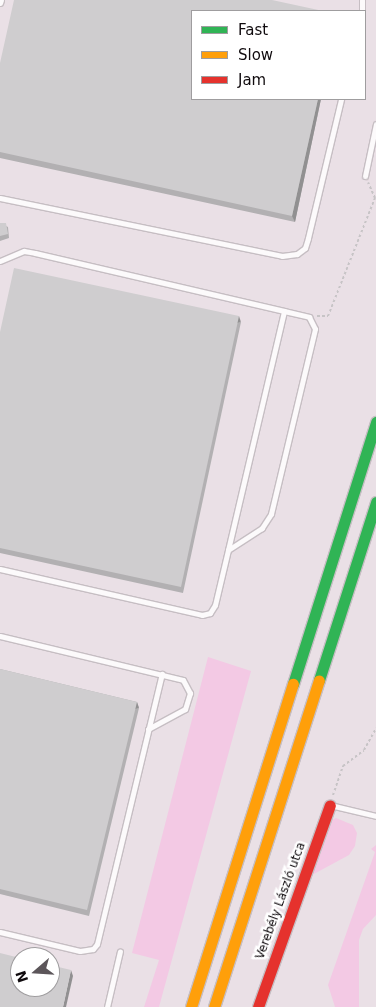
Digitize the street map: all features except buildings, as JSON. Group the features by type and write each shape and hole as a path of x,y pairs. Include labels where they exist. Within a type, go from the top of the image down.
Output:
{"main road":[{"path":"191,1007 376,422"},
{"path":"214,1007 376,502"},
{"name":"Verebély László utca","path":"258,1007 330,805"}],"lane":[{"path":"0,198 282,256 297,254 305,248 308,238 341,100"},
{"path":"365,176 376,124"},
{"path":"0,261 24,251 309,317 314,329 271,514 262,528 228,550"},
{"path":"0,568 202,615 210,613 216,605 284,311"},
{"path":"0,636 182,680 188,686 189,702 179,714 148,729"},
{"path":"0,932 80,951 93,949 97,944 162,674"},
{"path":"330,805 376,816"},
{"path":"107,1007 120,951"}],"path":[{"path":"309,317 328,316 339,293 375,198 365,176"},
{"path":"330,805 344,766 364,750 376,728"}],"shaded area":[{"path":"208,657 251,671 159,1007 144,1007 159,960 132,953"},
{"path":"336,818 353,825 357,833 355,846 349,855 312,875 326,823"},
{"path":"376,845 376,915 363,929 359,940 359,1007 335,1007 328,985 375,852 371,849"}],"traffic: fast":[{"path":"293,684 376,422"},
{"path":"319,680 376,502"}],"traffic: slow":[{"path":"214,1007 319,680"},
{"path":"191,1007 293,684"}],"traffic: jam":[{"path":"258,1007 330,805"}]}
